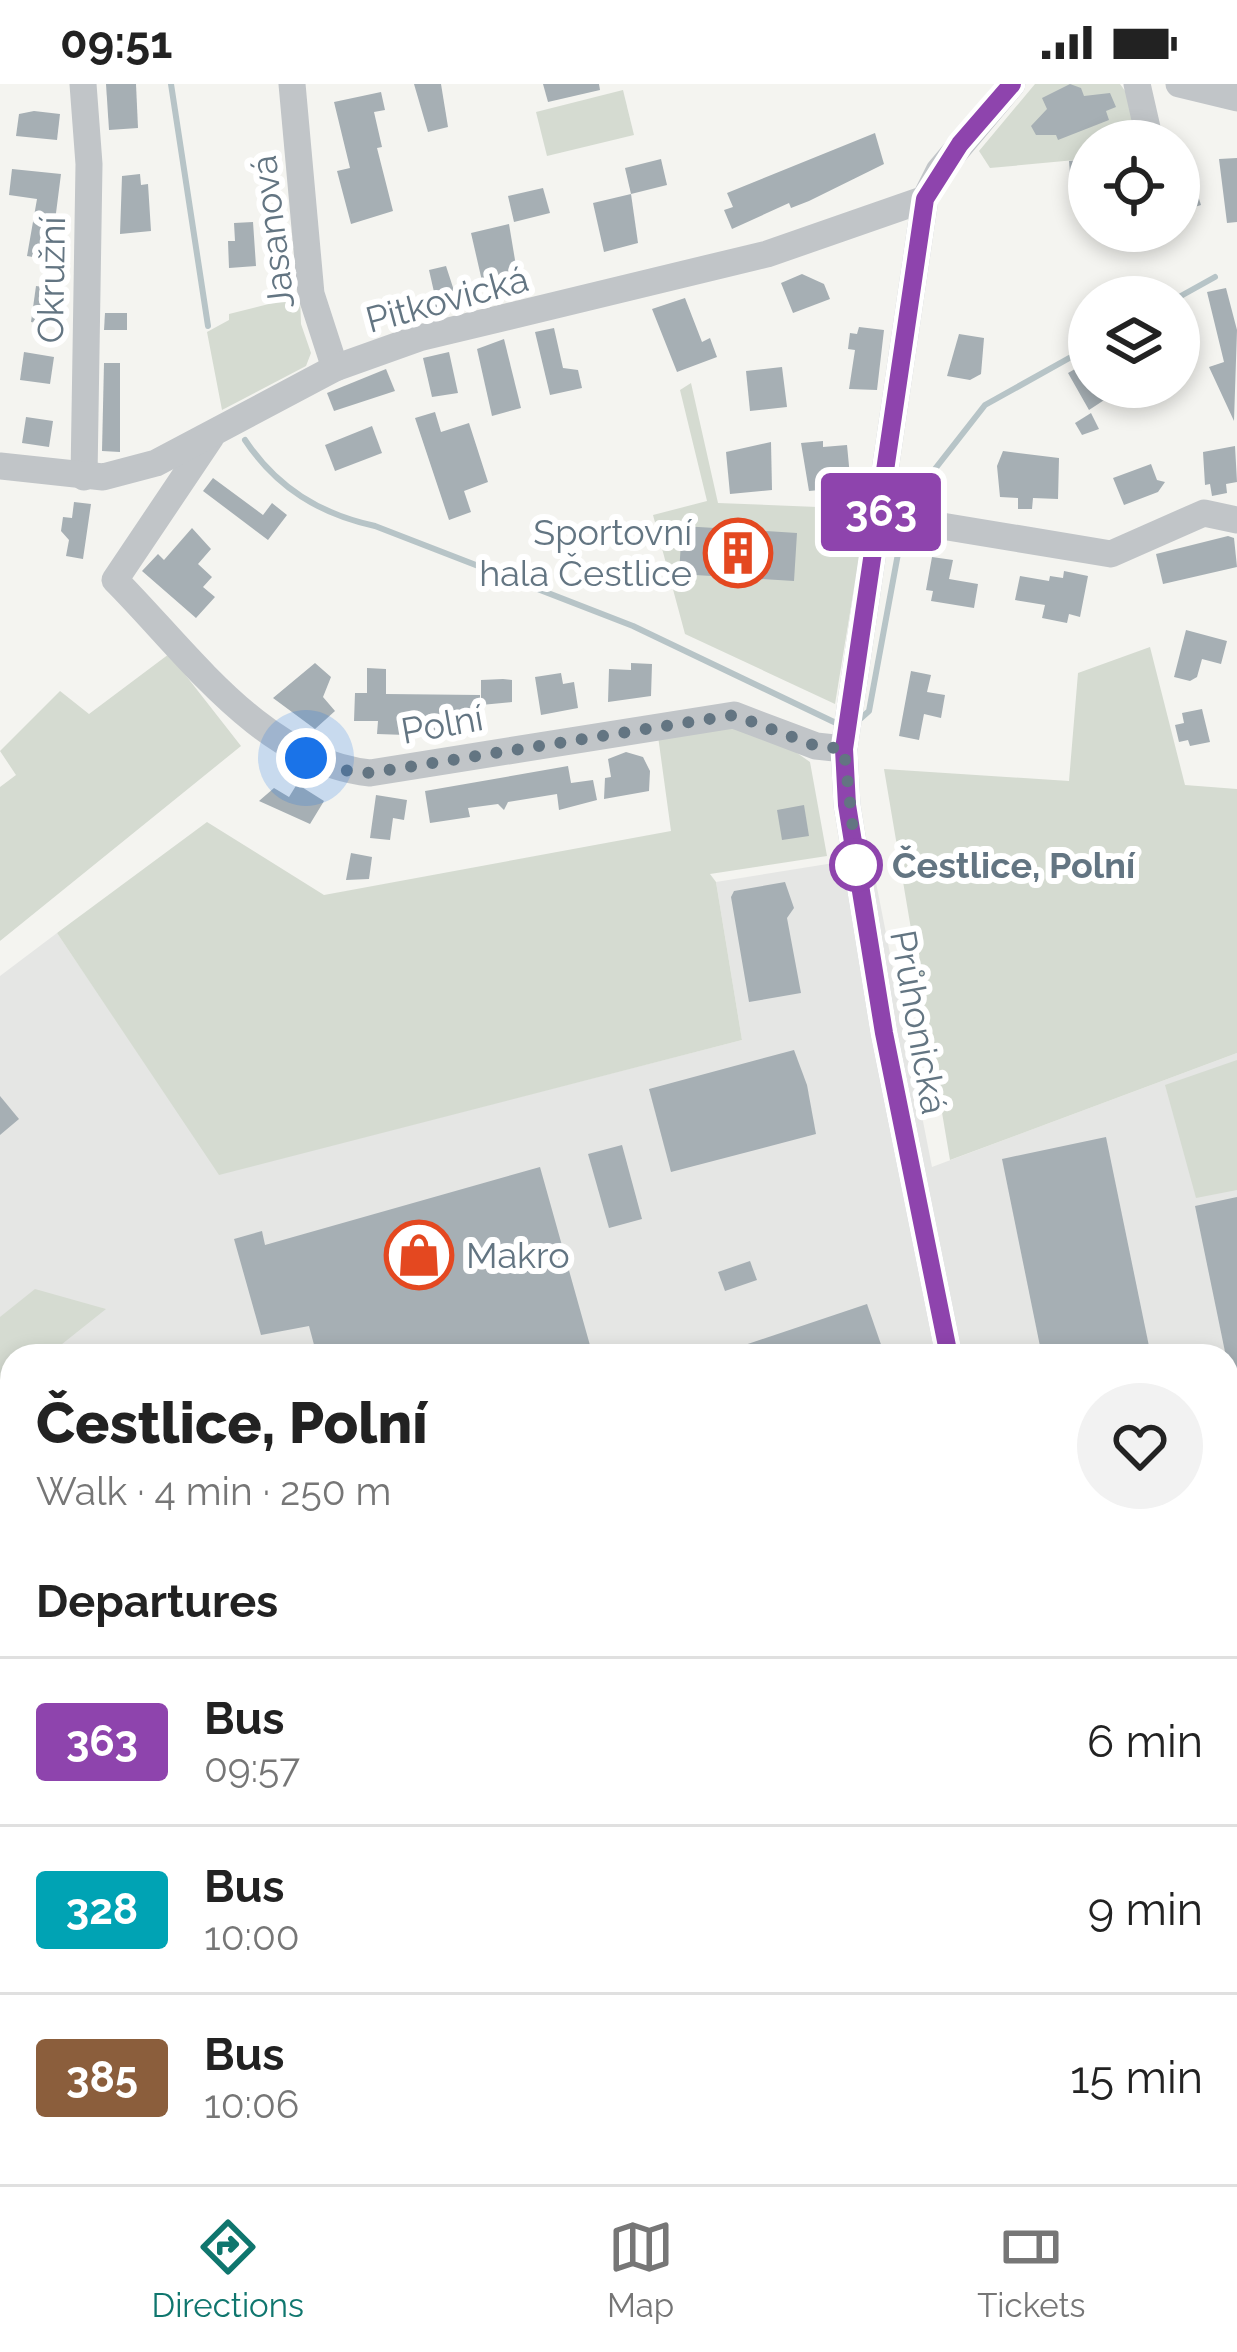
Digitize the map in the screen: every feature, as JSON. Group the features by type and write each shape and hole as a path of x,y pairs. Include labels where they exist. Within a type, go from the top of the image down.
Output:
{"street":[{"name":"Okružní","path":"83,84 89,164 84,477"},
{"name":"Jasanová","path":"292,84 311,294 335,368"},
{"path":"925,199 960,144 1012,84"},
{"path":"1137,84 1145,120"},
{"path":"1179,84 1237,98"},
{"name":"Pitkovická","path":"0,466 84,477 156,463 335,368 419,338 767,254 925,199"},
{"name":"Průhonická","path":"925,199 844,749 847,805 884,1033 947,1344"},
{"name":"Polní","path":"211,437 115,580 262,726 306,758 332,769 370,773 734,715 816,746 844,749"},
{"path":"881,516 1111,554 1204,513 1237,520"}],"shaded area":[{"path":"1035,84 1120,84 1134,103 1132,120 1068,120 1068,161 990,168 979,151"},
{"path":"623,90 634,135 547,156 536,112"},
{"path":"300,296 301,324 311,353 306,366 222,410 207,332 229,320 229,314"},
{"path":"691,383 718,503 867,509 835,704 685,634 653,515 707,501 680,390"},
{"path":"1150,647 1185,785 1237,789 1237,1053 950,1160 884,769 1069,781 1078,673"},
{"path":"169,654 241,746 0,941 0,787 16,775 0,751 60,691 89,714"},
{"path":"742,727 777,739 810,762 827,856 710,874 716,882 742,1040 219,1175 57,933 207,822 324,895 671,831 658,736"},
{"path":"871,857 932,1167 1237,1053 1237,1344 0,1344 0,976 57,933 220,1174 742,1040 716,882"},
{"path":"1237,1060 1237,1190 1196,1198 1165,1085"},
{"path":"35,1289 106,1309 62,1344 0,1344 0,1317"}],"building":[{"path":"106,84 136,84 138,128 109,130"},
{"path":"414,84 441,84 448,127 428,132"},
{"path":"543,84 599,84 600,90 548,102"},
{"path":"1070,84 1081,88 1084,96 1110,93 1116,107 1106,111 1109,120 1068,120 1068,136 1058,140 1056,135 1036,135 1031,126 1047,109 1042,98"},
{"path":"381,92 385,110 374,112 382,147 377,148 393,211 351,224 337,171 350,168 334,102"},
{"path":"19,114 60,114 57,140 16,136"},
{"path":"875,133 884,164 809,201 791,208 789,203 732,229 724,210 733,207 727,193"},
{"path":"1237,158 1237,222 1227,223 1219,159"},
{"path":"661,159 667,185 631,194 625,168"},
{"path":"12,169 61,174 50,260 27,256 37,199 9,195"},
{"path":"140,174 141,185 148,184 151,231 120,234 122,176"},
{"path":"543,188 550,213 514,222 508,196"},
{"path":"631,194 638,243 604,252 593,203"},
{"path":"253,222 256,266 229,268 228,241 235,241 234,223"},
{"path":"509,224 517,272 482,281 471,233"},
{"path":"446,266 459,306 416,319 412,302 434,292 429,270"},
{"path":"802,274 824,284 830,299 793,313 781,283"},
{"path":"36,286 63,290 58,326 31,322"},
{"path":"1226,288 1237,330 1234,421 1209,367 1224,362 1207,292"},
{"path":"685,298 702,342 710,338 717,357 677,372 652,309"},
{"path":"105,313 127,313 127,330 104,330"},
{"path":"859,327 884,330 877,390 849,389 855,350 848,349 850,333 857,334"},
{"path":"554,328 563,368 578,370 582,388 550,395 535,332"},
{"path":"959,334 984,338 981,374 970,380 947,376"},
{"path":"504,339 521,408 492,416 477,349"},
{"path":"24,352 54,357 50,384 20,380"},
{"path":"449,352 458,393 432,397 423,358"},
{"path":"104,363 120,363 120,452 102,451"},
{"path":"782,367 787,407 750,411 746,371"},
{"path":"386,369 395,391 334,411 327,393"},
{"path":"435,412 441,432 469,423 488,482 464,491 471,512 449,520 415,418"},
{"path":"1091,413 1099,429 1082,435 1075,423"},
{"path":"26,417 53,421 49,447 22,443"},
{"path":"372,426 382,453 335,471 325,445"},
{"path":"823,441 823,447 847,445 851,487 809,491 801,443"},
{"path":"771,442 772,490 730,494 726,452"},
{"path":"1235,446 1237,482 1226,484 1227,493 1212,496 1210,484 1205,485 1203,452"},
{"path":"1003,451 1059,458 1058,499 1033,498 1032,509 1018,509 1018,498 1000,497 997,466"},
{"path":"1151,464 1157,480 1165,482 1158,492 1124,505 1113,478"},
{"path":"213,478 263,515 272,503 287,515 268,540 203,491"},
{"path":"74,502 91,504 83,559 66,556 69,540 61,531 63,517 72,518"},
{"name":"Sportovní hala Čestlice","path":"682,526 797,533 794,581 679,574"},
{"path":"192,528 211,549 198,564 212,577 203,587 215,597 196,618 142,571 158,554 164,560"},
{"path":"1234,538 1237,567 1163,584 1156,554"},
{"path":"932,557 953,560 949,579 978,584 974,608 931,601 933,591 926,590"},
{"path":"1064,571 1088,576 1080,617 1069,614 1067,623 1042,618 1045,605 1015,600 1020,576 1049,581 1050,576 1063,578"},
{"path":"1186,630 1227,641 1221,664 1202,659 1197,677 1190,681 1174,677"},
{"path":"315,663 331,677 323,697 335,711 315,729 273,698"},
{"path":"631,663 652,664 651,696 608,702 609,669 631,670"},
{"path":"367,668 386,669 386,694 480,695 480,720 440,719 435,736 377,734 378,721 354,721 355,693 367,693"},
{"path":"911,671 931,675 927,692 945,695 941,718 924,714 919,740 899,736"},
{"path":"561,673 563,684 574,682 578,708 541,715 535,677"},
{"path":"481,680 512,680 512,702 481,705"},
{"path":"1202,709 1210,742 1190,746 1188,740 1179,742 1175,725 1184,723 1182,713"},
{"path":"626,752 643,757 650,771 649,791 604,799 605,778 611,777 608,759"},
{"path":"568,766 571,783 593,780 597,800 559,810 557,794 508,802 504,810 498,804 468,808 470,817 430,823 425,791"},
{"path":"297,784 324,801 310,824 259,801 274,788 289,797"},
{"path":"376,795 407,800 404,820 393,818 390,840 370,838"},
{"path":"804,805 809,836 782,840 777,810"},
{"path":"351,853 372,857 369,879 346,880"},
{"path":"785,882 794,908 787,918 801,993 749,1002 731,897 734,891"},
{"path":"794,1050 807,1085 816,1134 671,1172 649,1089"},
{"path":"0,1096 19,1119 0,1135"},
{"path":"1106,1137 1149,1344 1040,1344 1002,1159"},
{"path":"622,1145 642,1219 609,1228 588,1154"},
{"name":"Makro","path":"540,1167 590,1344 314,1344 309,1326 261,1335 234,1239 262,1231 265,1245"},
{"path":"1237,1197 1237,1344 1223,1344 1195,1206"},
{"path":"750,1261 757,1280 725,1291 718,1272"},
{"path":"867,1304 881,1344 748,1344"}],"waterway":[{"path":"171,84 208,326"},
{"path":"1200,285 1215,277"},
{"path":"924,483 985,405 1068,359"},
{"path":"245,440 271,472 318,506 633,626 836,723"},
{"path":"860,719 869,711 902,532"}],"bus line":[{"name":"363","path":"946,1344 916,1207 864,918 844,780 844,749 925,199 939,171 1012,84"}],"place":[{"name":"Sportovní hala Čestlice","path":"738,553"},
{"name":"Čestlice, Polní","path":"856,865"},
{"name":"Makro","path":"419,1255"}],"route":[{"path":"306,758 332,769 370,773 734,715 759,720 816,746 844,749 859,884 856,865"}]}
